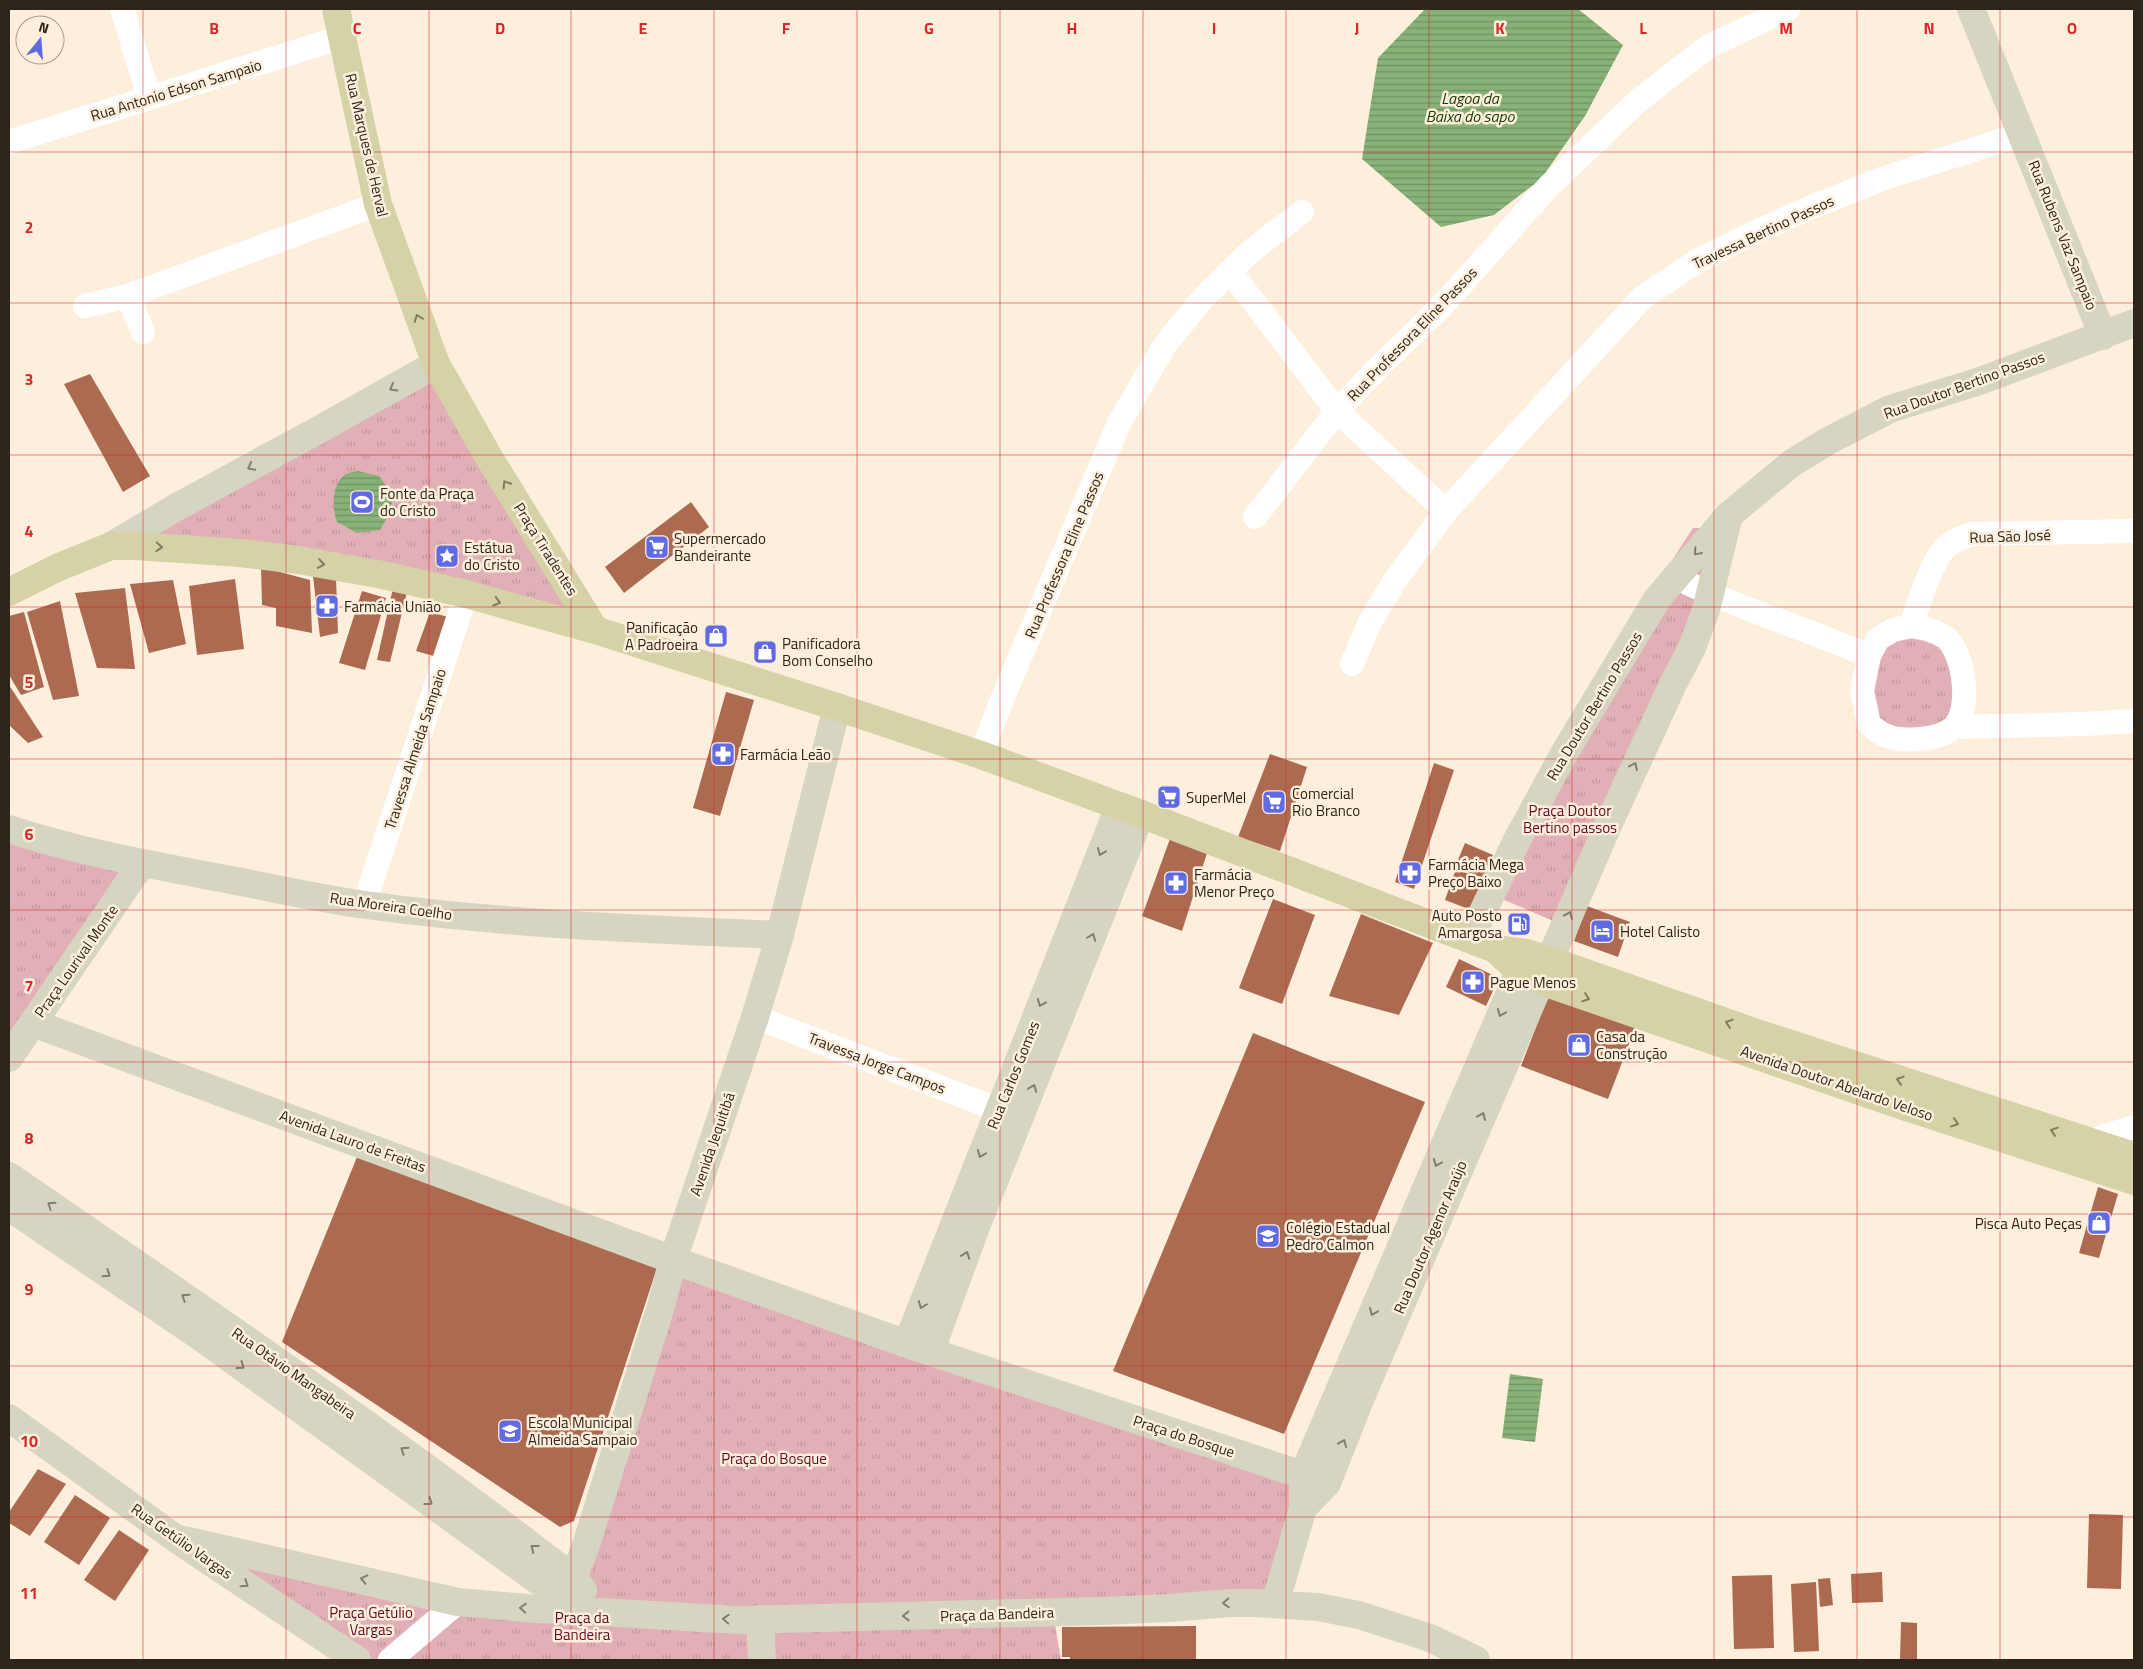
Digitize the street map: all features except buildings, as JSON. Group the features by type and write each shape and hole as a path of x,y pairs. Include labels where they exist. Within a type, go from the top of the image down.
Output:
{"main road":[{"name":"Rua Marques de Herval","path":"336,9 378,204 436,364"},
{"name":"Praça Tiradentes","path":"436,364 487,454 595,630"},
{"name":"Praça Tiradentes","path":"110,546 196,550 298,560 383,575 466,594 595,630"},
{"path":"9,592 59,566 110,546"},
{"path":"595,630 981,755 1470,939 1534,966"},
{"name":"Avenida Doutor Abelardo Veloso","path":"1534,966 1750,1042 2080,1151 2131,1164"}],"street":[{"path":"122,9 149,97"},
{"name":"Rua Professora Eline Passos","path":"981,755 999,707 1119,423 1166,346 1203,298 1230,271 1338,411 1376,370 1443,305 1548,187 1639,100 1709,46 1788,9"},
{"path":"1971,9 2022,134"},
{"name":"Rua Antonio Edson Sampaio","path":"9,142 149,97 208,81 342,37"},
{"name":"Rua Rubens Vaz Sampaio","path":"2022,134 2103,336"},
{"name":"Travessa Bertino Passos","path":"1352,664 1370,622 1394,582 1446,511 1642,298 1697,261 1760,230 1884,178 2022,134"},
{"path":"85,306 128,296 378,204"},
{"path":"1230,271 1251,251 1302,212"},
{"path":"128,296 143,332"},
{"name":"Rua Doutor Bertino Passos","path":"1470,939 1516,842 1566,750 1590,715 1658,599 1729,515 1792,463 1890,409 1980,381 2134,323"},
{"path":"110,546 436,364"},
{"path":"1255,517 1338,411 1446,511"},
{"path":"1534,966 1692,648 1710,594 1729,515"},
{"name":"Rua São José","path":"1911,626 1930,575 1943,550 1957,539 1972,534 2134,531"},
{"path":"1675,577 1710,594 1814,632 1869,656"},
{"name":"Travessa Almeida Sampaio","path":"364,905 466,594"},
{"path":"1955,727 1965,695 1957,651 1946,638 1929,629 1911,626 1893,630 1878,639 1869,656 1862,691 1869,724 1885,736 1917,740 1939,736 1955,727 2134,721"},
{"name":"Avenida Jequitibá","path":"562,1595 609,1473 661,1306 673,1260 755,1017 780,936 837,707"},
{"name":"Rua Carlos Gomes","path":"919,1347 967,1219 1130,810"},
{"name":"Rua Moreira Coelho","path":"9,829 142,863 364,905 439,914 637,929 780,936"},
{"name":"Praça Lourival Monte","path":"9,1058 142,863"},
{"name":"Rua Doutor Agenor Araújo","path":"1274,1604 1302,1508 1315,1479 1363,1393 1534,966"},
{"name":"Travessa Jorge Campos","path":"755,1017 1010,1113"},
{"name":"Avenida Lauro de Freitas","path":"33,1024 673,1260"},
{"path":"2080,1151 2134,1127"},
{"name":"Rua Otávio Mangabeira","path":"9,1176 82,1242 207,1327 440,1475 562,1595"},
{"name":"Rua Otávio Mangabeira","path":"9,1207 82,1242"},
{"name":"Praça do Bosque","path":"673,1260 919,1347 1315,1479"},
{"name":"Rua Getúlio Vargas","path":"9,1418 175,1538 357,1660"},
{"name":"Praça da Bandeira","path":"175,1538 458,1602 562,1595 598,1610 737,1620 1104,1611 1230,1603 1318,1607 1359,1615 1430,1638 1476,1660"},
{"path":"562,1595 598,1610"},
{"path":"390,1660 458,1602"},
{"path":"760,1619 762,1660"}],"green space":[{"path":"436,364 595,630 544,616 163,547 153,522"},
{"name":"Praça Doutor Bertino passos","path":"1693,528 1726,528 1706,610 1558,923 1495,896 1658,582"},
{"path":"1907,632 1957,651 1965,695 1949,726 1917,740 1871,726 1872,652"},
{"path":"9,838 139,865 9,1034"},
{"name":"Praça do Bosque","path":"673,1260 1303,1475 1274,1604 1053,1613 1061,1660 358,1660 211,1546 550,1609"}],"water":[{"name":"Lagoa da Baixa do sapo","path":"1425,9 1578,9 1623,45 1585,116 1541,179 1494,215 1441,227 1362,159 1378,58"},
{"name":"Fonte da Praça do Cristo","path":"358,471 379,476 389,491 392,503 391,508 380,530 357,533 337,522 334,510 335,490 341,478 346,474"},
{"path":"1510,1374 1543,1379 1535,1442 1502,1438"}],"place":[{"name":"Fonte da Praça do Cristo","path":"362,502"},
{"name":"Supermercado Bandeirante","path":"657,547"},
{"name":"Estátua do Cristo","path":"447,556"},
{"name":"Farmácia União","path":"327,606"},
{"name":"Panificação A Padroeira","path":"716,636"},
{"name":"Panificadora Bom Conselho","path":"765,652"},
{"name":"Farmácia Leão","path":"723,754"},
{"name":"SuperMel","path":"1169,797"},
{"name":"Comercial Rio Branco","path":"1274,802"},
{"name":"Farmácia Mega Preço Baixo","path":"1410,873"},
{"name":"Farmácia Menor Preço","path":"1176,883"},
{"name":"Auto Posto Amargosa","path":"1519,924"},
{"name":"Hotel Calisto","path":"1602,931"},
{"name":"Pague Menos","path":"1473,982"},
{"name":"Casa da Construção","path":"1579,1045"},
{"name":"Pisca Auto Peças","path":"2099,1223"},
{"name":"Colégio Estadual Pedro Calmon","path":"1268,1236"},
{"name":"Escola Municipal Almeida Sampaio","path":"510,1431"}],"park label":[{"name":"Praça Getúlio Vargas","path":"371,1620"}]}
